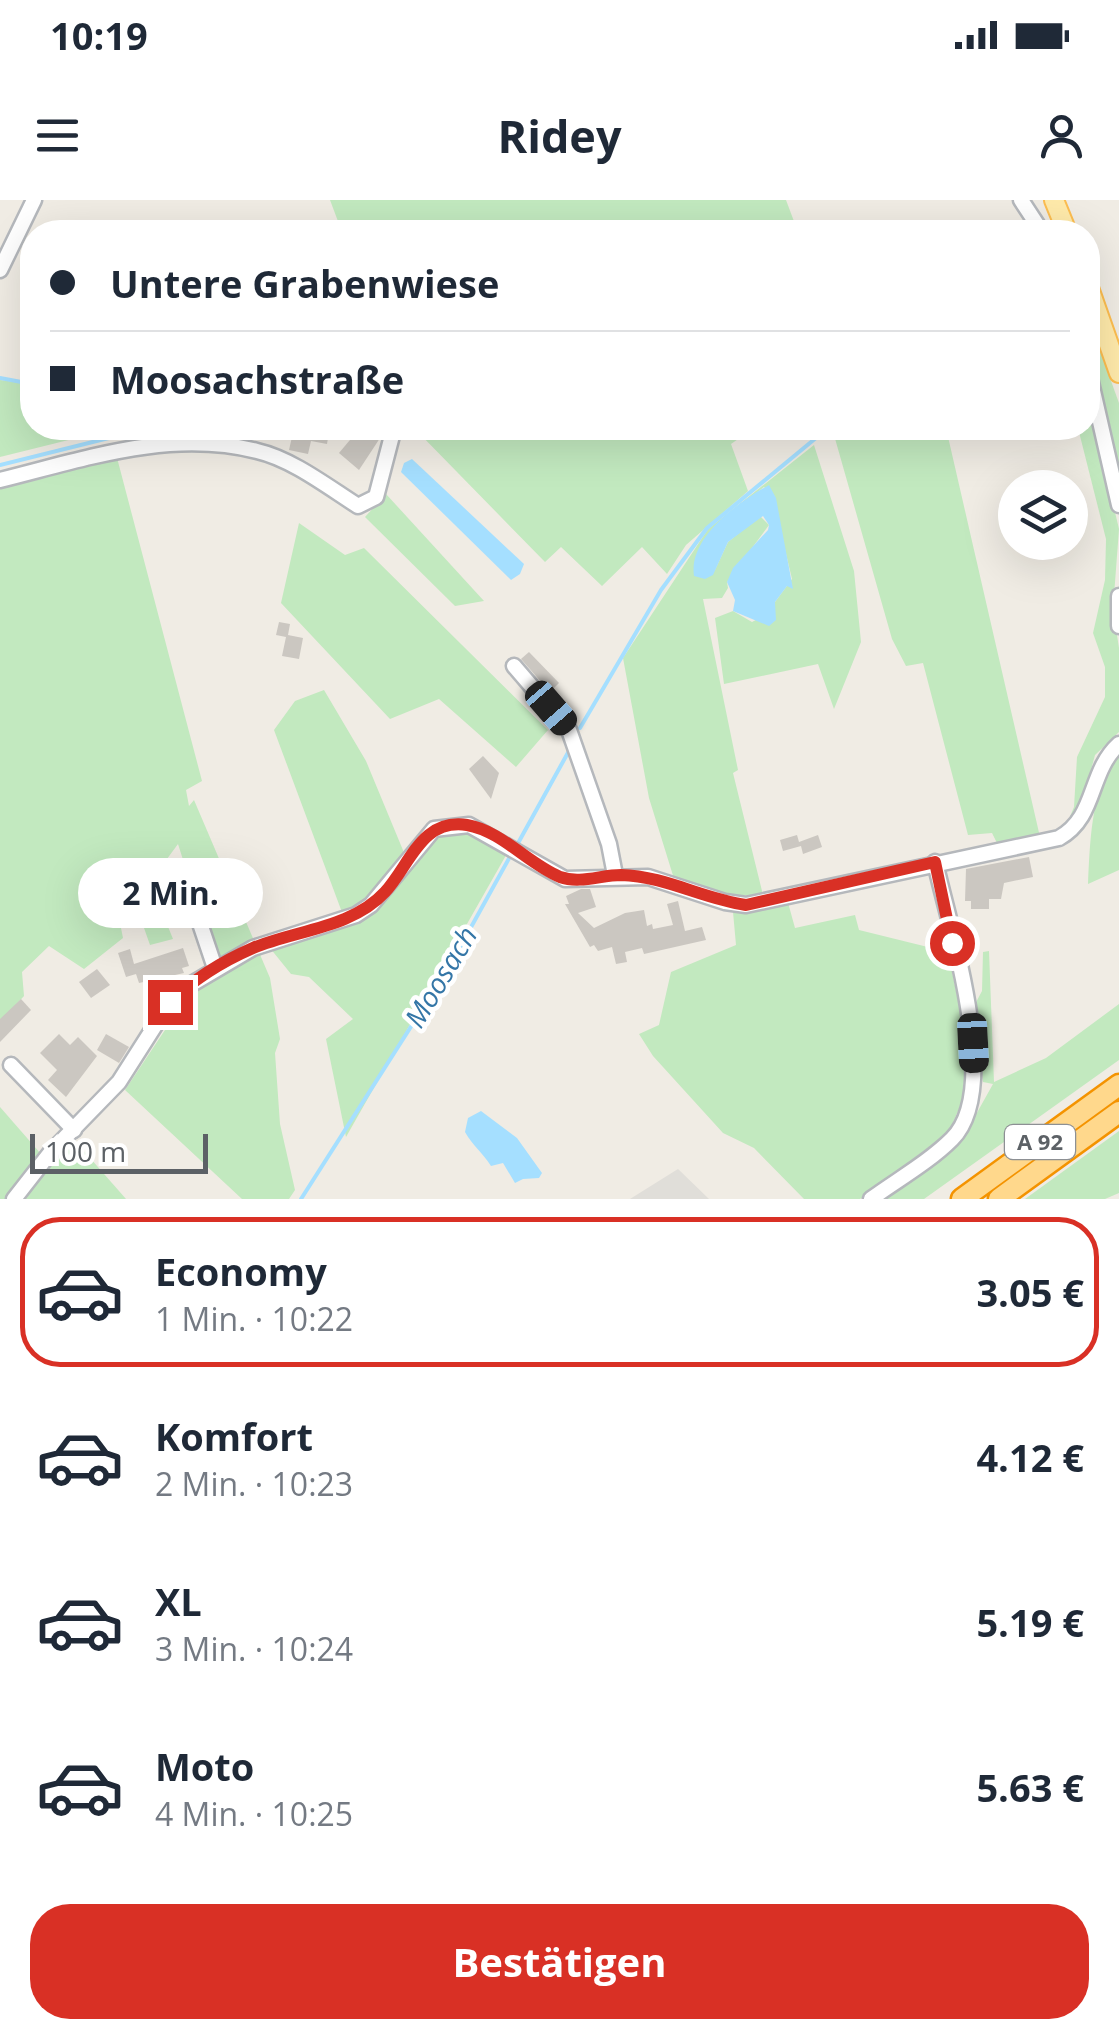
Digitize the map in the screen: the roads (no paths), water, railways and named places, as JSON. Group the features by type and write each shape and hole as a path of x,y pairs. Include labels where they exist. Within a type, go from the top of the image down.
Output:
{"highway":[{"name":"A 92","path":"962,1199 1119,1085"},
{"name":"A 92","path":"999,1199 1119,1112"}],"main road":[{"path":"1100,319 1119,373"}],"street":[{"path":"0,270 20,229"},
{"path":"1100,422 1119,505"},
{"path":"0,480 146,444 201,442 260,451 358,506 376,497 391,440"},
{"path":"1119,596 1119,626"},
{"path":"514,666 570,730 608,844 614,875"},
{"path":"14,1199 50,1154 119,1082 170,1002 216,968 253,948 356,915 386,892 420,841 434,829 469,825 564,878 614,875 658,879 725,902 746,905 1059,838 1077,828 1085,816 1100,766 1119,744"},
{"path":"871,1199 952,1139 972,1102 975,1084 969,1017 935,862"},
{"path":"182,870 216,968"},
{"path":"11,1065 74,1130"}],"water":[{"path":"412,459 524,564 520,574 511,580 401,472 404,463"},
{"path":"769,485 776,498 793,589 787,586 775,602 776,620 769,626 733,611 735,600 727,582 733,568 768,530 763,516 728,542 713,575 705,579 694,576 694,562 707,534 718,522"},
{"path":"481,1111 517,1138 542,1173 539,1178 515,1183 503,1163 491,1166 465,1132 468,1118"}],"waterway":[{"path":"0,378 20,382"},
{"path":"0,465 101,440"},
{"name":"Moosach","path":"580,728 661,590 707,528 813,440"},
{"name":"Moosach","path":"517,845 570,749"},
{"name":"Moosach","path":"301,1199 449,967 512,853"}]}
